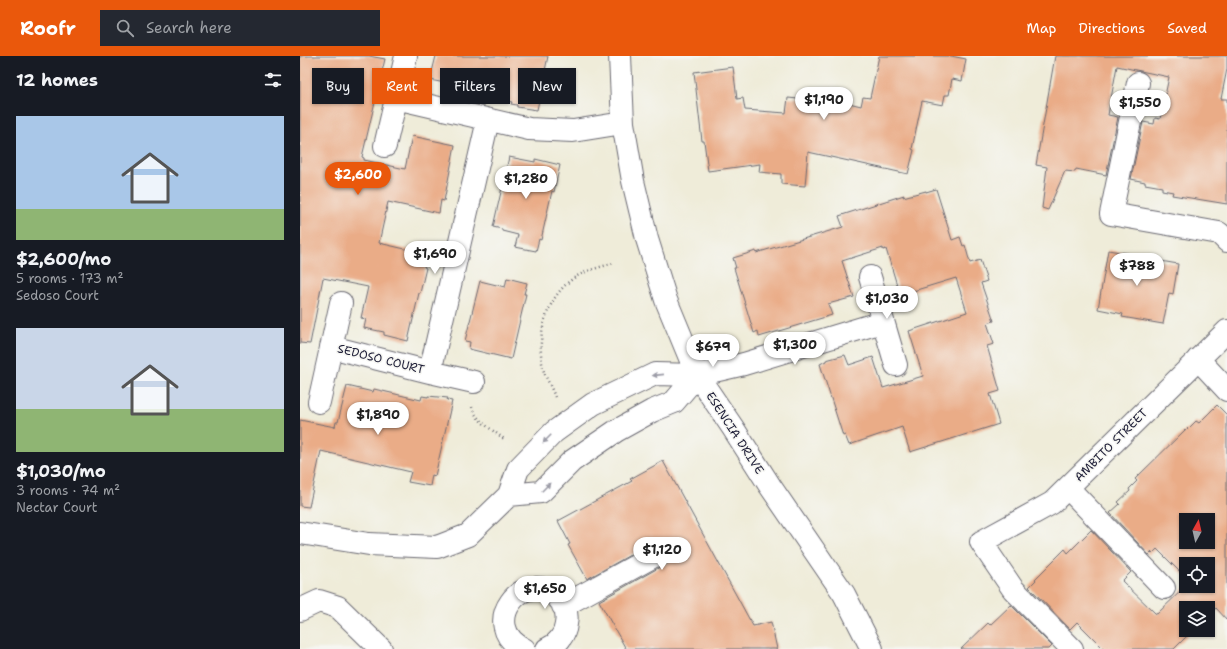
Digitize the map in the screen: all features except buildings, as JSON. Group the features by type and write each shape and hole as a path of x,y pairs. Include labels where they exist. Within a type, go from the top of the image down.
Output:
{"street":[{"path":"403,68 406,56"},
{"name":"ESENCIA DRIVE","path":"620,56 623,123 633,181 647,239 666,300 697,375 770,486 844,594 872,649"},
{"path":"1138,83 1111,214 1218,233 1227,241"},
{"path":"386,146 395,104"},
{"path":"421,104 529,129 573,131 623,123"},
{"name":"SEDOSO COURT","path":"430,372 488,120"},
{"path":"870,277 882,322 896,365"},
{"name":"SEDOSO COURT","path":"319,402 341,303"},
{"path":"300,533 369,544 437,547 468,535 509,494 518,469 554,432 593,404 656,374 697,375 744,364 882,322"},
{"name":"AMBITO STREET","path":"1072,649 1013,589 981,542 1052,503 1227,331"},
{"name":"SEDOSO COURT","path":"332,347 474,382"},
{"path":"1198,359 1227,390"},
{"path":"509,494 541,492 572,461 616,431 652,411 674,402 697,375"},
{"path":"1068,488 1164,588"},
{"path":"564,606 663,551"},
{"path":"524,649 511,640 505,628 505,614 507,607 521,592 542,589 554,595 564,606 566,612 566,626 564,633 554,647"},
{"path":"300,610 319,601 338,607 381,649"}],"path":[{"path":"555,397 545,373 542,359 542,331 553,302 562,289 574,279 585,273 614,263"},
{"path":"474,382 471,395 472,409 481,420 504,438"}]}
